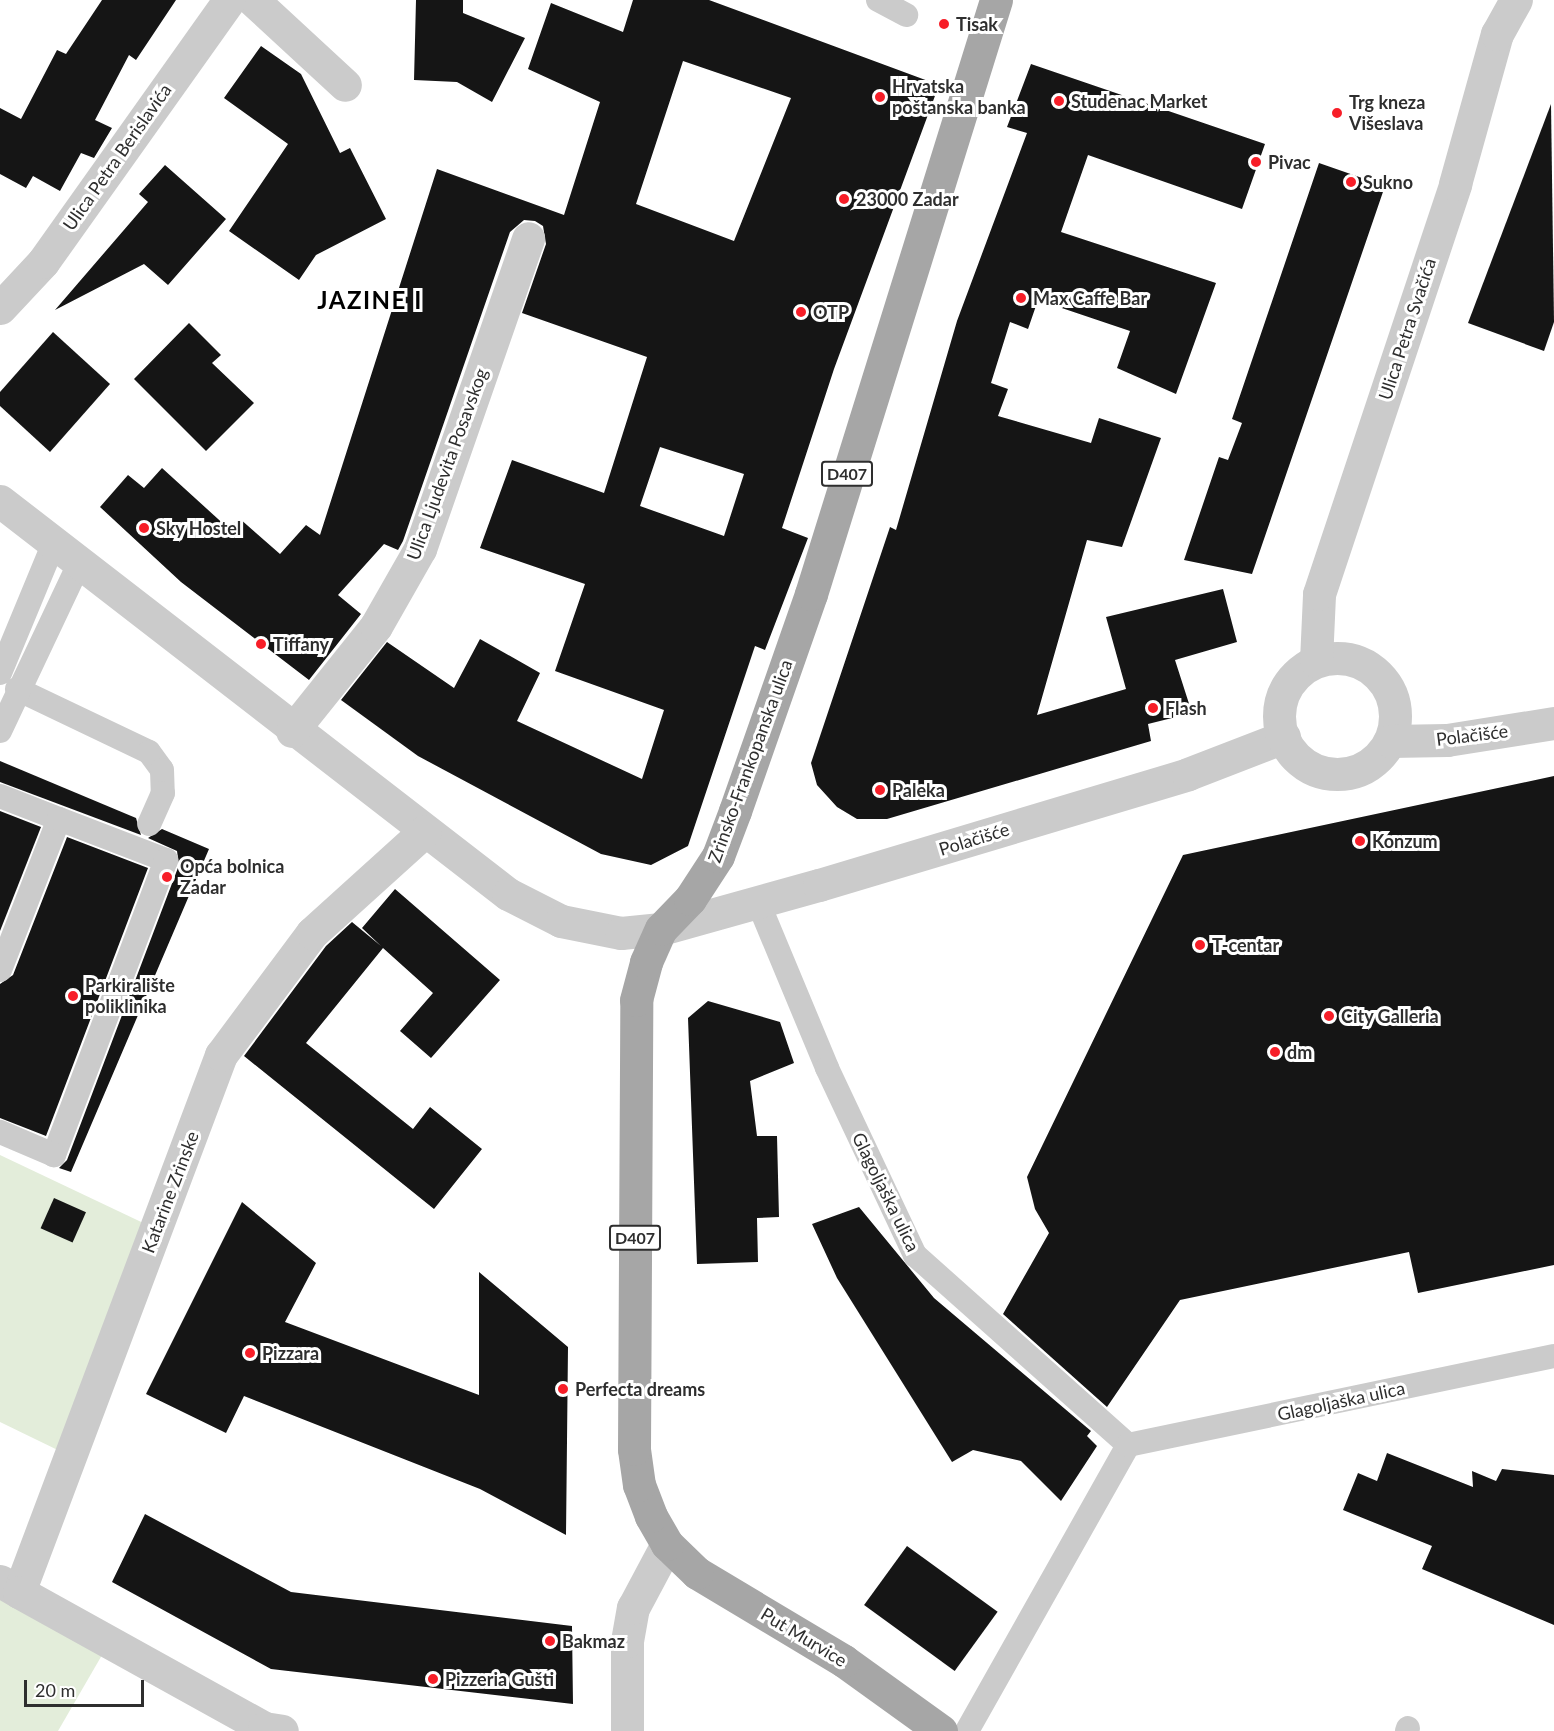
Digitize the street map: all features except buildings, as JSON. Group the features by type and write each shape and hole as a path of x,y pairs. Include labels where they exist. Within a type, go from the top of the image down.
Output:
{"main road":[{"name":"Zrinsko-Frankopanska ulica","path":"667,1544 639,1485 634,1449 636,1000 646,962 661,929 690,899 718,856 735,811 811,594 996,0"},
{"name":"Put Murvice","path":"667,1544 697,1573 844,1660 940,1731"}],"street":[{"name":"Ulica Petra Berislavića","path":"0,309 42,262 229,0"},
{"path":"253,0 345,85"},
{"name":"Ulica Petra Svačića","path":"1316,662 1319,594 1455,184 1497,34 1516,0"},
{"name":"Ulica Ljudevita Posavskog","path":"292,730 376,626 420,549 528,238"},
{"path":"0,501 78,566 508,894 561,921 621,933 661,929"},
{"path":"1335,657 1355,661 1386,684 1396,722 1390,741 1364,768 1335,774 1308,766 1284,737 1280,719 1285,693 1300,671 1316,662 1335,657"},
{"name":"Polačišće","path":"1390,741 1447,740 1554,723"},
{"name":"Polačišće","path":"661,929 1188,774 1284,737"},
{"name":"Katarine Zrinske","path":"10,1587 221,1055 312,933 425,831"},
{"path":"627,1731 627,1641 633,1608 667,1544"},
{"path":"10,1587 264,1728 282,1731"}],"lane":[{"path":"878,0 906,15"},
{"path":"0,731 9,681 53,545"},
{"path":"9,681 78,566"},
{"path":"9,681 149,752 162,770 163,793 149,824"},
{"path":"0,796 166,860 54,1155 0,1132"},
{"path":"0,970 59,819"},
{"name":"Glagoljaška ulica","path":"758,902 827,1068 915,1255 1128,1445 1554,1356"},
{"path":"967,1731 1128,1445"}],"green space":[{"path":"0,1155 156,1229 70,1456 0,1422"},
{"path":"0,1581 109,1643 58,1731 0,1731"}],"place":[{"name":"Tisak","path":"944,24"},
{"name":"Hrvatska poštanska banka","path":"880,97"},
{"name":"Studenac Market","path":"1059,101"},
{"name":"Trg kneza Višeslava","path":"1337,113"},
{"name":"Pivac","path":"1256,162"},
{"name":"Sukno","path":"1351,182"},
{"name":"23000 Zadar","path":"844,199"},
{"name":"Max Caffe Bar","path":"1021,298"},
{"name":"OTP","path":"801,312"},
{"name":"Sky Hostel","path":"144,528"},
{"name":"Tiffany","path":"261,644"},
{"name":"Flash","path":"1153,708"},
{"name":"Paleka","path":"880,790"},
{"name":"Konzum","path":"1360,841"},
{"name":"Opća bolnica Zadar","path":"167,877"},
{"name":"T-centar","path":"1200,945"},
{"name":"Parkiralište poliklinika","path":"73,996"},
{"name":"City Galleria","path":"1329,1016"},
{"name":"dm","path":"1275,1052"},
{"name":"Pizzara","path":"250,1353"},
{"name":"Perfecta dreams","path":"563,1389"},
{"name":"Bakmaz","path":"550,1641"},
{"name":"Pizzeria Gušti","path":"433,1679"}],"district":[{"name":"JAZINE I","path":"370,300"}]}
